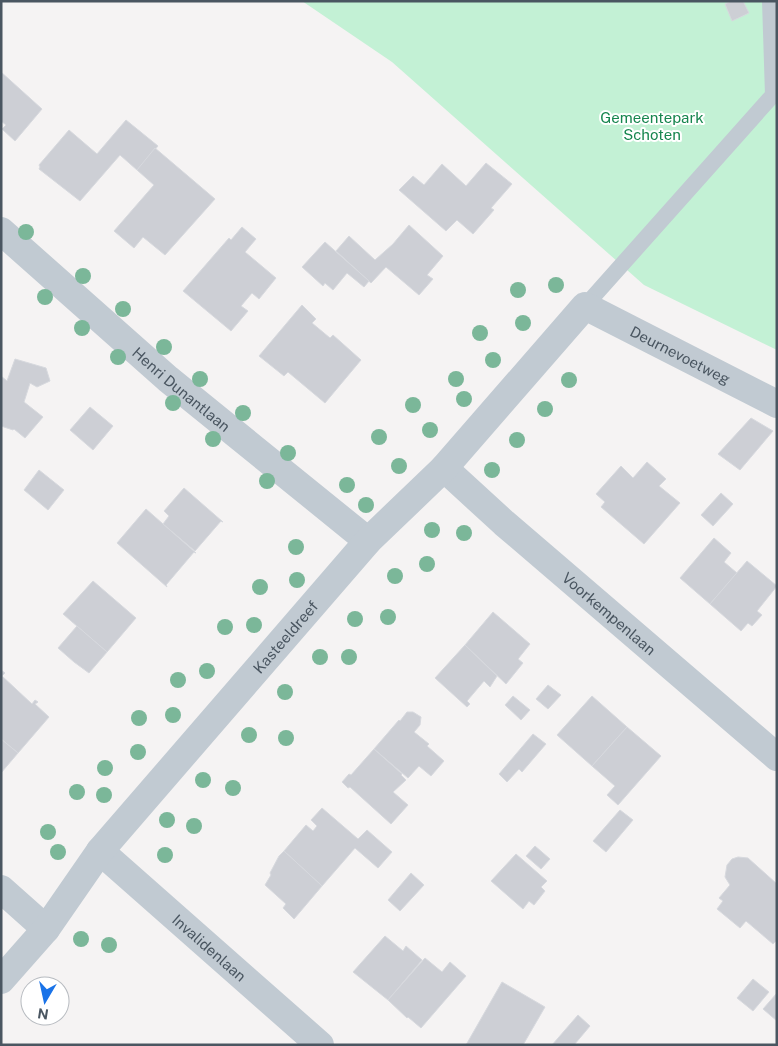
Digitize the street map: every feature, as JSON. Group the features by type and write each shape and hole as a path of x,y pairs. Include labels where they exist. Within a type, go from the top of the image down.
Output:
{"street":[{"name":"Henri Dunantlaan","path":"1,231 168,379 368,541"},
{"name":"Deurnevoetweg","path":"585,306 777,404"},
{"name":"Kasteeldreef","path":"1,980 46,929 100,851 368,541 444,468 585,306"},
{"name":"Voorkempenlaan","path":"444,468 777,757"},
{"name":"Invalidenlaan","path":"100,851 320,1045"},
{"path":"1,889 46,929"}],"lane":[{"path":"585,306 773,95 770,1"}],"green space":[{"name":"Gemeentepark Schoten","path":"302,1 777,1 777,350 644,285 392,62"}],"building":[{"path":"731,1 743,1 749,13 732,21 725,4"},
{"path":"1,72 42,109 15,141 2,129 6,125 1,121"},
{"path":"126,120 158,146 137,170 120,155 80,201 39,169 39,165 69,130 97,154"},
{"path":"155,148 215,199 165,255 143,237 134,248 114,231 154,185 137,170"},
{"path":"486,163 512,184 491,208 494,210 473,234 457,220 446,231 399,190 413,176 424,185 442,164 466,186"},
{"path":"409,225 443,256 427,275 433,279 419,295 386,267 371,283 336,251 349,236 375,260 393,244"},
{"path":"242,227 256,239 245,252 276,278 259,299 252,293 241,306 248,311 231,331 183,291 229,238 231,240"},
{"path":"325,242 369,281 364,287 347,273 333,290 325,283 323,286 302,267"},
{"path":"302,305 316,319 312,323 330,338 333,335 361,360 325,403 288,372 284,376 259,356"},
{"path":"15,359 46,368 50,381 37,387 30,383 24,402 43,417 25,438 14,429 1,426 1,376 7,381"},
{"path":"90,407 113,426 93,450 70,430"},
{"path":"751,418 773,431 740,470 718,454"},
{"path":"647,462 666,479 659,486 680,503 644,544 601,507 605,502 596,494 621,466 633,478"},
{"path":"39,470 64,490 48,510 24,490"},
{"path":"184,488 223,522 221,521 195,551 163,524 169,516 164,511"},
{"path":"721,493 733,504 713,526 701,515"},
{"path":"146,509 196,553 194,552 166,585 167,587 117,543"},
{"path":"714,538 731,553 724,562 737,573 710,604 680,578"},
{"path":"747,561 777,586 757,611 762,615 752,626 748,623 741,631 710,604"},
{"path":"93,581 136,618 107,652 63,614"},
{"path":"493,612 530,644 518,659 523,663 506,684 465,645"},
{"path":"77,626 107,652 89,673 58,648"},
{"path":"465,645 497,676 490,687 484,681 467,701 470,704 467,707 435,678"},
{"path":"1,670 5,673 2,676 32,704 35,700 38,702 35,704 49,717 18,753 1,739"},
{"path":"548,685 561,695 548,709 536,699"},
{"path":"513,696 530,710 521,720 505,705"},
{"path":"592,696 627,727 592,766 557,735"},
{"path":"407,712 413,712 421,717 420,725 414,732 429,744 427,746 444,761 431,776 419,766 408,778 374,749"},
{"path":"627,727 661,756 618,805 607,795 615,786 592,766"},
{"path":"533,734 546,744 522,772 519,769 507,782 499,774"},
{"path":"1,739 18,753 1,773"},
{"path":"374,749 402,774 406,780 393,792 408,805 391,824 342,782 349,774 351,775"},
{"path":"322,808 358,839 367,830 392,852 378,868 355,848 322,886 284,851 306,825 313,831 317,826 311,820"},
{"path":"620,810 633,820 606,852 593,841"},
{"path":"535,846 550,859 541,869 526,856"},
{"path":"284,851 322,886 294,919 283,908 286,904 265,885 279,856"},
{"path":"516,854 547,881 541,887 545,891 534,905 529,901 523,909 491,881"},
{"path":"738,857 748,858 777,884 777,940 773,944 746,921 740,928 717,909 723,901 719,898 730,885 725,877 727,865 732,859"},
{"path":"411,873 424,885 400,911 388,900"},
{"path":"385,936 403,951 406,946 422,960 388,1000 353,972"},
{"path":"425,958 442,972 450,962 466,976 421,1028 388,1000"},
{"path":"753,979 769,992 753,1011 737,998"},
{"path":"502,982 545,1007 523,1045 466,1045"},
{"path":"777,993 777,1021 763,1009"},
{"path":"578,1015 590,1026 574,1045 552,1045"}]}
